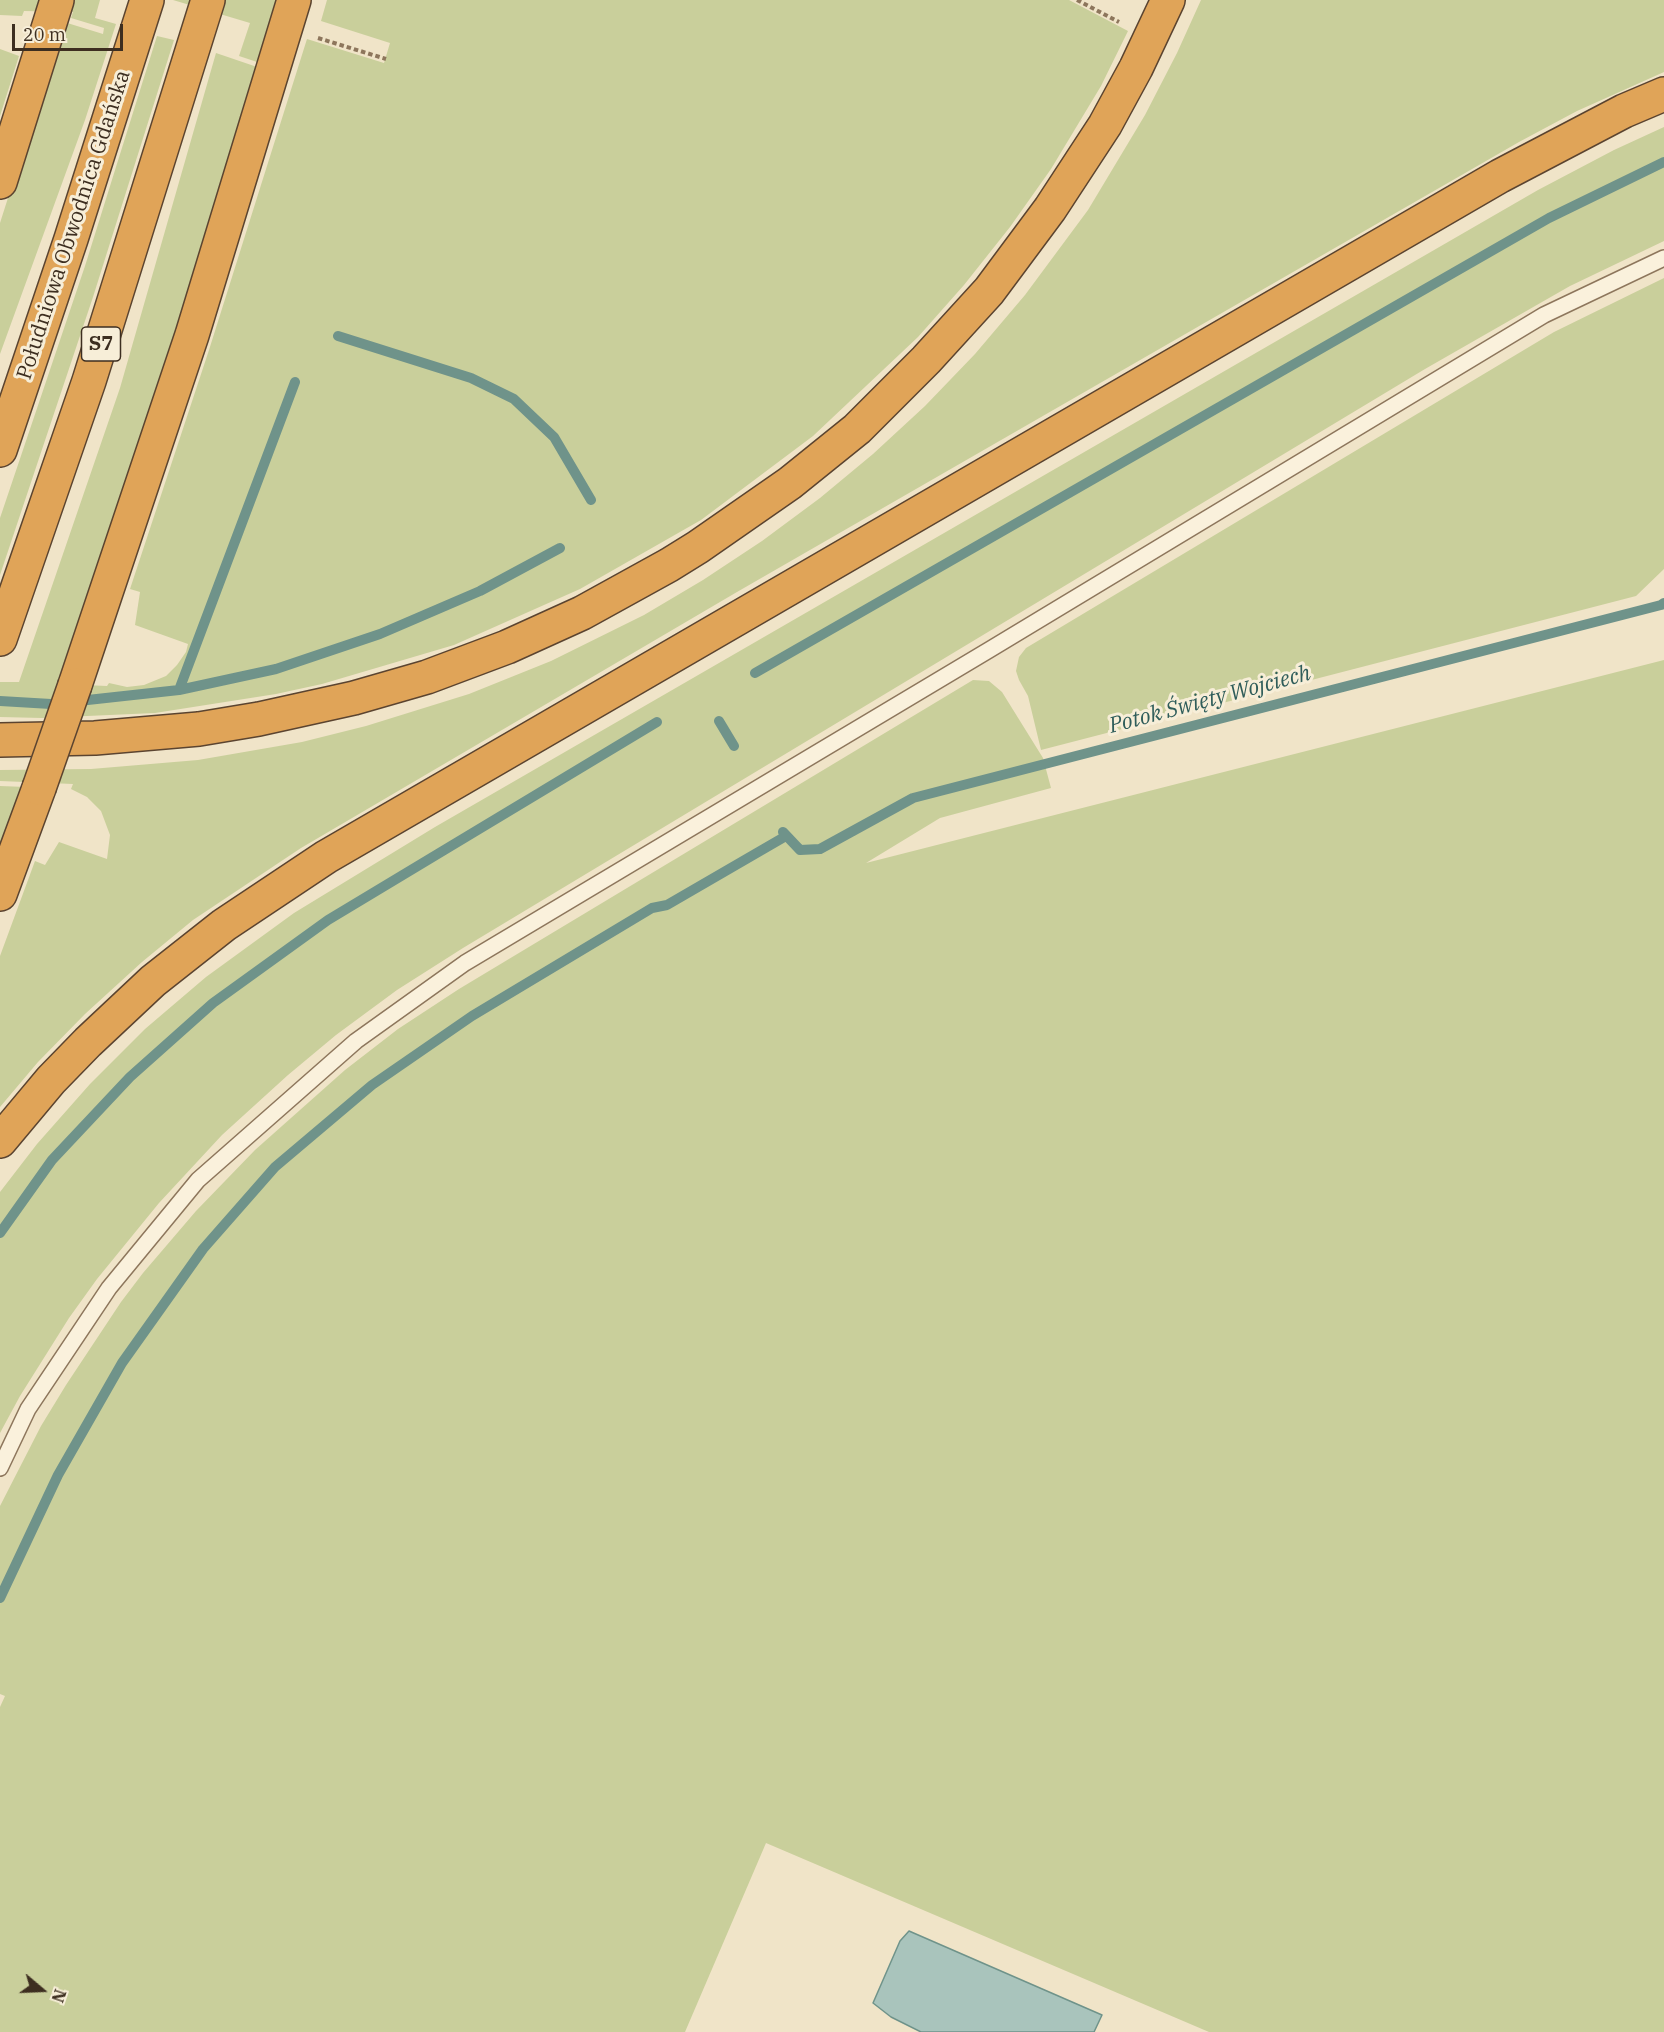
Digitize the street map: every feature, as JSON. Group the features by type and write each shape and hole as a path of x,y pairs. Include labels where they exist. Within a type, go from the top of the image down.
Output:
{"highway":[{"name":"S7","path":"0,639 89,381 208,0"},
{"path":"0,740 95,738 199,729 259,719 354,698 427,676 507,647 582,613 698,547 790,483 857,429 926,360 989,291 1050,210 1105,126 1168,0"},
{"path":"0,182 56,6"},
{"path":"0,894 75,685 192,335 292,8"},
{"name":"Południowa Obwodnica Gdańska","path":"0,450 75,228 142,15"},
{"path":"0,1141 73,1057 153,981 224,925 317,863 439,790 1500,176 1624,111 1664,94"}],"lane":[{"path":"0,1468 28,1409 109,1288 198,1180 356,1041 465,963 1534,321 1664,258"}],"path":[{"path":"1077,0 1120,23"},
{"path":"316,37 386,59"}],"green space":[{"path":"0,0 100,0 95,18 116,24 85,120 0,354 0,223 64,22 103,34 104,28 71,18 73,12 24,11 22,16 0,15"},
{"path":"173,0 276,0 257,62 239,56 250,23"},
{"path":"327,0 1069,0 1128,31 1101,86 1051,169 1010,227 964,285 918,337 813,436 701,520 580,589 454,645 322,684 276,694 155,713 42,718 0,717 0,682 19,682 120,388 216,53 263,69 62,684 107,686 109,683 127,687 144,685 166,676 186,652 188,644 135,625 140,592 130,589 209,350 307,39 384,63 390,43 321,21"},
{"path":"1201,0 1664,0 1664,72 1577,111 1519,142 737,592 301,848 193,920 142,962 85,1014 38,1062 0,1107 0,956 35,861 45,865 59,842 107,859 110,835 101,811 87,797 71,789 73,784 0,781 0,770 91,769 198,760 302,742 366,726 469,694 551,661 644,615 703,580 762,541 820,498 873,454 925,406 975,354 1025,295 1088,210 1145,115"},
{"path":"157,36 174,40 93,297 0,575 0,518 85,266"},
{"path":"0,49 19,56 0,116"},
{"path":"1664,127 1664,241 1570,286 1425,369 463,948 397,990 336,1035 222,1135 159,1203 97,1279 69,1318 20,1396 0,1433 0,1192 37,1144 90,1084 145,1029 206,977 294,913 435,827 1538,190"},
{"path":"1664,278 1664,569 1636,596 1041,750 1028,696 1016,671 1019,657 1026,648 1554,332"},
{"path":"1664,660 1664,2032 1209,2032 766,1843 685,2032 0,2032 0,1707 5,1696 0,1694 0,1506 41,1426 66,1385 143,1273 196,1211 255,1150 345,1070 398,1029 459,989 973,680 989,681 1002,692 1043,758 1051,788 940,818 866,863"},
{"path":"0,786 26,787 0,860"}],"water":[{"path":"909,1931 1102,2015 1094,2032 921,2032 891,2017 873,2003 900,1941"}],"waterway":[{"path":"755,673 1549,218 1664,162"},
{"name":"Potok Święty Wojciech","path":"338,336 471,378 514,399 554,437 591,500"},
{"path":"179,690 295,382"},
{"path":"0,701 51,704 179,690 276,669 380,634 480,591 560,548"},
{"name":"Potok Święty Wojciech","path":"783,832 800,850 820,849 913,798 1664,603"},
{"name":"Potok Święty Wojciech","path":"719,721 734,746"},
{"path":"0,1233 52,1160 130,1077 213,1003 328,920 657,722"},
{"path":"0,1598 58,1475 122,1363 203,1249 275,1167 372,1085 472,1016 652,908 667,905 786,836"}]}
